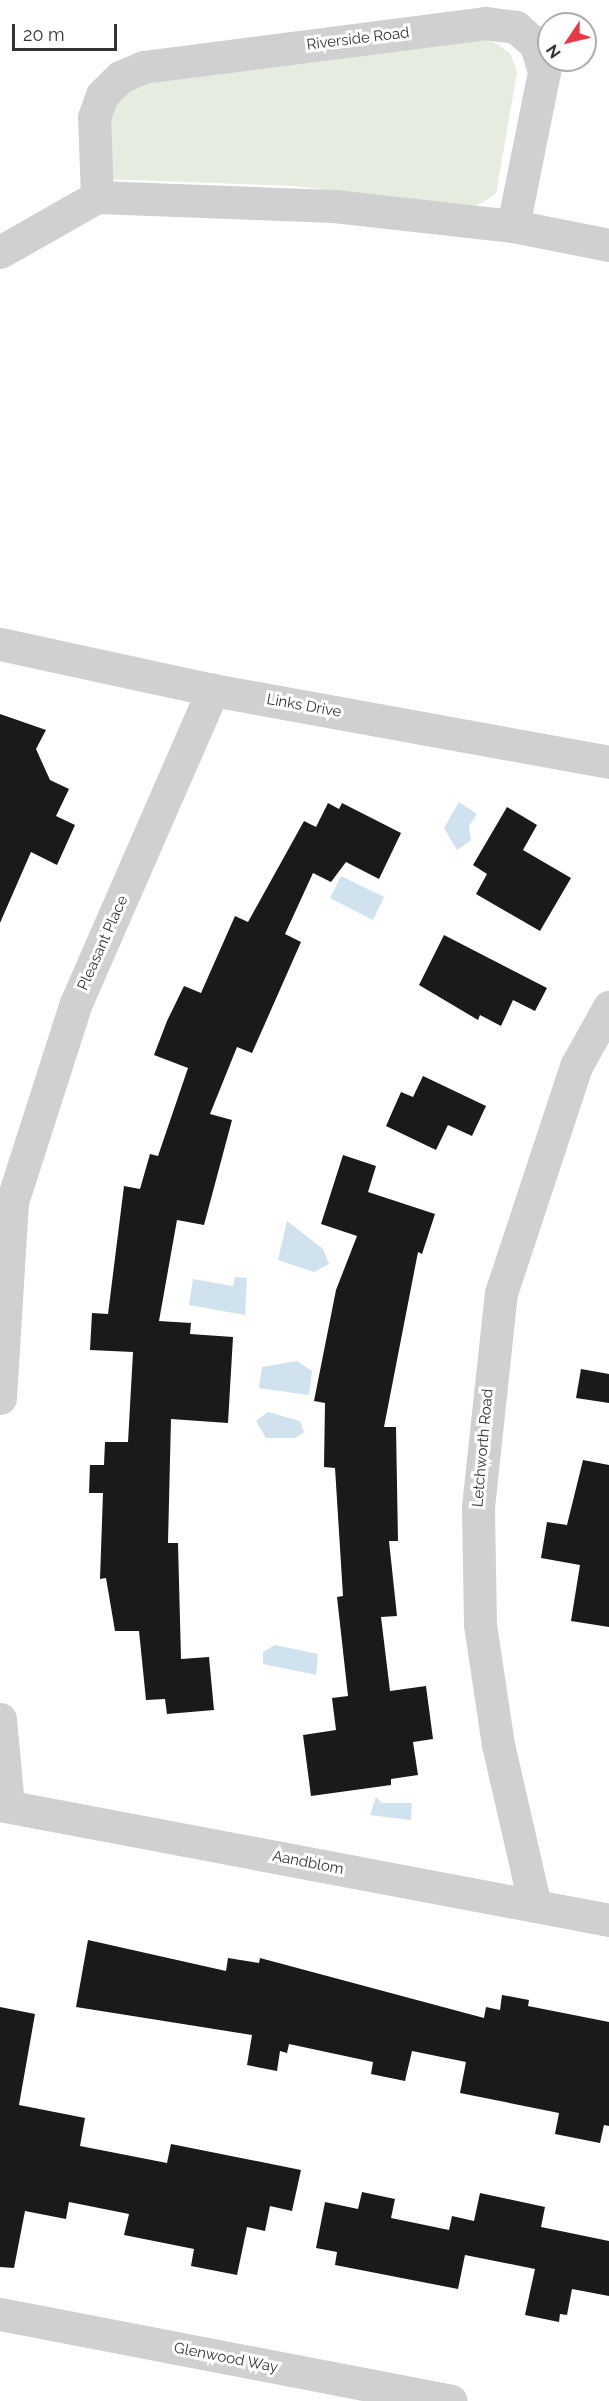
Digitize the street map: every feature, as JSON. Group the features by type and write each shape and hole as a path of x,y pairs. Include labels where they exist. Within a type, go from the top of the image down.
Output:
{"street":[{"name":"Riverside Road","path":"97,197 94,117 102,95 120,76 143,67 485,23 516,27 536,45 544,72 513,226"},
{"path":"0,252 97,197 334,206 513,226 609,245"},
{"name":"Links Drive","path":"0,644 213,690 609,762"},
{"name":"Pleasant Place","path":"0,1398 6,1204 76,1003 213,690"},
{"name":"Letchworth Road","path":"535,1906 498,1745 480,1624 479,1484 501,1293 576,1066 609,1007"},
{"path":"0,1719 4,1806"},
{"name":"Aandblom","path":"4,1806 609,1920"},
{"name":"Glenwood Way","path":"0,2314 451,2401"}],"shaded area":[{"path":"480,33 510,53 517,72 496,194 475,207 294,186 106,179 102,101 115,84"}],"water":[{"path":"459,802 477,814 469,826 471,840 457,850 444,828"},
{"path":"341,876 384,897 373,920 330,898"},
{"path":"287,1221 323,1249 329,1264 314,1272 278,1260"},
{"path":"235,1277 247,1278 245,1315 189,1305 193,1279 233,1286"},
{"path":"297,1361 312,1371 309,1395 259,1388 262,1367"},
{"path":"268,1412 300,1421 304,1432 295,1438 266,1438 256,1421"},
{"path":"275,1645 318,1654 316,1675 263,1664 263,1652"},
{"path":"376,1797 382,1803 412,1803 411,1820 370,1815"}],"building":[{"path":"0,714 46,730 36,749 50,780 69,789 56,816 75,825 57,865 31,852 0,923"},
{"path":"328,803 339,809 342,803 401,833 379,879 346,862 331,882 313,873 285,934 301,942 252,1053 237,1047 210,1114 232,1120 204,1225 177,1220 159,1321 191,1323 190,1334 233,1337 228,1423 171,1419 168,1543 178,1543 181,1659 209,1657 214,1710 167,1714 165,1699 146,1700 139,1631 115,1631 106,1578 100,1579 103,1493 89,1493 90,1465 104,1465 105,1442 128,1442 133,1352 90,1350 92,1313 108,1314 124,1186 140,1189 150,1154 158,1156 188,1068 154,1055 167,1021 184,986 201,993 235,916 248,922 304,821 316,827"},
{"path":"507,807 537,825 523,850 571,878 540,931 476,894 487,874 473,865"},
{"path":"444,935 547,988 535,1011 513,1000 501,1026 480,1015 478,1020 419,985"},
{"path":"423,1076 486,1106 472,1136 448,1125 436,1150 386,1126 401,1092 413,1097"},
{"path":"343,1155 376,1166 368,1192 435,1214 422,1254 418,1252 384,1427 396,1427 398,1541 389,1541 397,1616 381,1617 390,1691 426,1686 433,1739 413,1742 418,1775 391,1779 391,1785 311,1796 303,1735 336,1730 332,1698 348,1696 337,1597 343,1596 335,1468 324,1467 325,1403 314,1401 336,1290 357,1236 321,1224"},
{"path":"581,1369 609,1374 609,1403 576,1398"},
{"path":"583,1460 609,1465 609,1627 571,1621 580,1565 541,1558 547,1522 567,1525"},
{"path":"88,1940 226,1971 228,1958 259,1963 260,1958 484,2018 486,2007 500,2010 502,1995 529,2000 528,2006 609,2022 609,2126 604,2125 600,2143 555,2134 559,2113 460,2093 466,2062 412,2051 405,2081 371,2074 373,2062 289,2044 287,2053 280,2051 277,2071 247,2065 252,2035 76,2007"},
{"path":"0,2007 35,2014 19,2105 85,2118 80,2146 167,2163 171,2144 301,2170 292,2211 270,2206 265,2231 247,2227 237,2275 191,2266 194,2249 124,2235 129,2214 69,2202 66,2219 25,2211 14,2268 0,2267"},
{"path":"362,2192 395,2199 391,2218 449,2230 452,2216 474,2221 480,2193 545,2207 541,2227 609,2241 609,2296 572,2289 567,2315 560,2314 559,2322 525,2315 535,2269 465,2255 458,2289 335,2265 337,2252 316,2248 325,2202 358,2209"}]}
